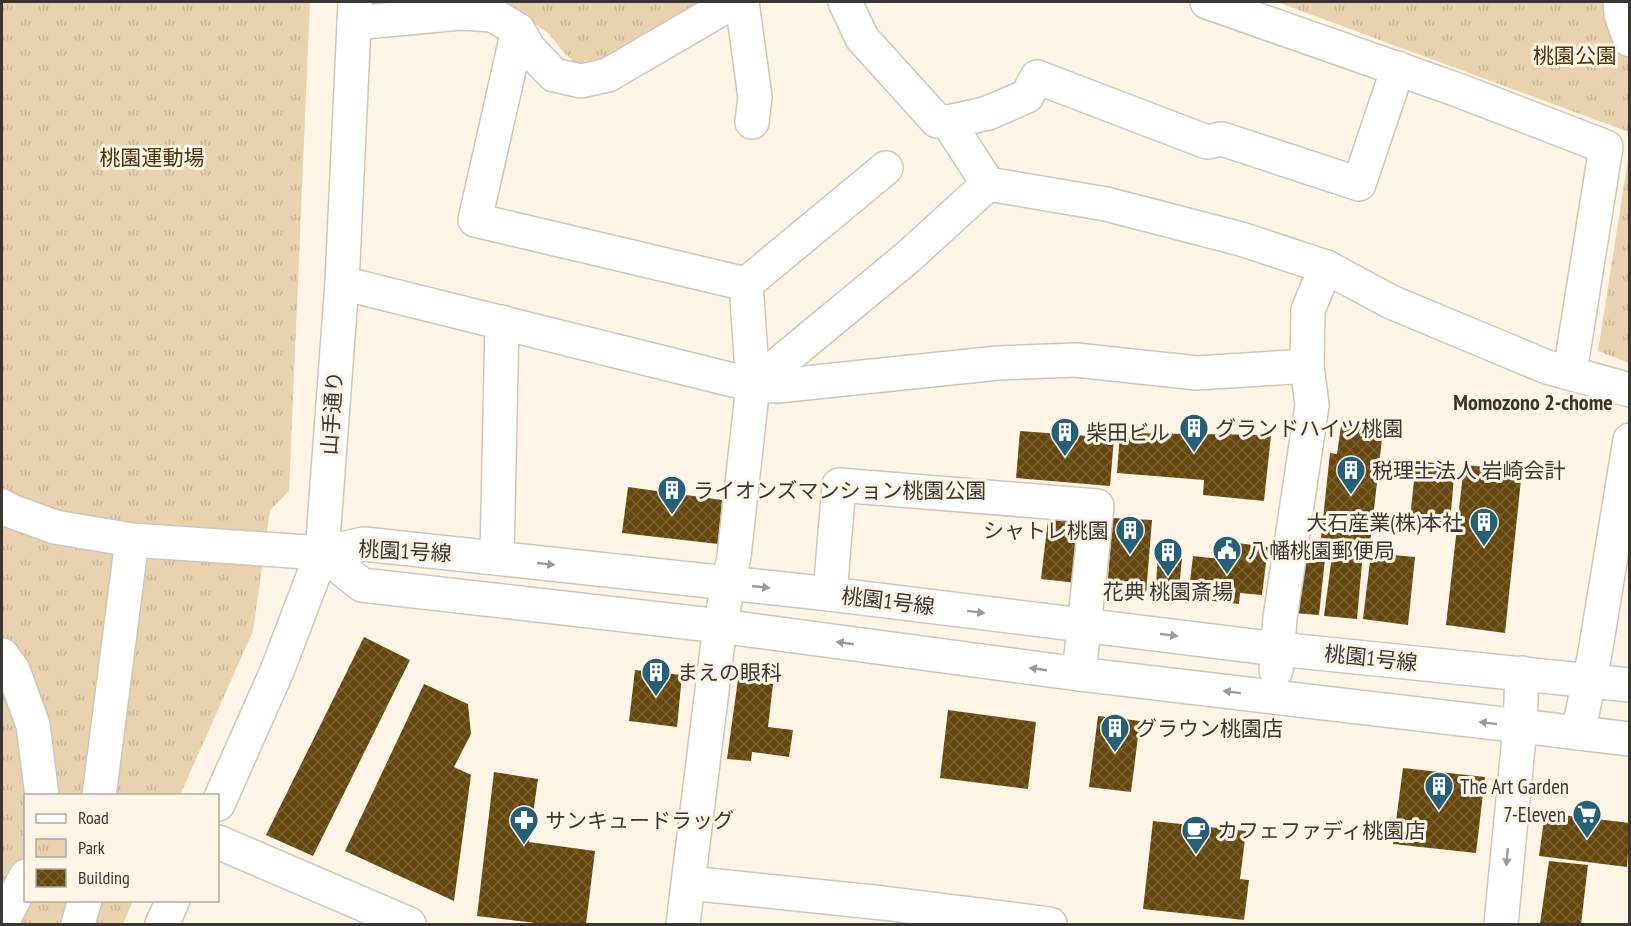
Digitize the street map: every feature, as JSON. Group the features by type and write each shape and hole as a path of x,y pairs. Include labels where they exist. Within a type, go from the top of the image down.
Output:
{"street":[{"path":"354,12 493,15 518,30 529,49 554,75 581,81 609,75 732,2"},
{"path":"742,2 755,97 752,122"},
{"path":"845,2 862,38 937,121 948,122 988,113 1027,96 1037,77 1207,142 1222,139 1359,184 1398,68"},
{"path":"1207,2 1398,68 1606,147 1570,372"},
{"path":"1620,2 1621,15 1629,40"},
{"name":"山手通り","path":"219,802 277,671 322,553 342,283 354,12"},
{"path":"518,30 475,220 746,284"},
{"path":"948,122 988,184 1106,204 1241,239 1326,267 1391,302 1547,367 1629,390"},
{"path":"746,284 886,168"},
{"path":"753,385 908,257 988,184"},
{"path":"1274,697 1280,618 1312,405 1307,366 1308,310 1326,267"},
{"path":"342,283 753,385 777,386 998,363 1076,360 1197,373 1307,366"},
{"path":"683,924 720,626 734,556 753,385 746,284"},
{"path":"497,558 502,322"},
{"path":"1578,733 1594,653 1629,440"},
{"path":"830,594 839,485 1097,506 1079,674"},
{"path":"2,506 55,527 132,540 322,553"},
{"path":"99,794 132,540"},
{"name":"桃園1号線","path":"322,553 364,544 830,594 1278,649 1629,685"},
{"name":"桃園1号線","path":"322,553 362,585 720,626 1079,674 1629,739"},
{"path":"2,655 13,670 33,725 42,794"},
{"path":"1501,924 1520,727 1522,673"},
{"path":"219,843 409,924"},
{"path":"2,922 24,880"},
{"path":"689,883 881,914 1050,924"},
{"path":"78,924 85,902"},
{"path":"162,924 172,902"}],"green space":[{"name":"桃園運動場","path":"2,2 310,2 289,491 270,510 253,631 180,794 24,794 24,902 133,902 123,924 2,924"},
{"path":"473,2 702,2 599,60 576,63 565,54 549,34 507,3"},
{"name":"桃園公園","path":"1277,2 1629,2 1629,132"},
{"path":"1629,153 1629,363 1598,351"}],"building":[{"name":"税理士法人 岩崎会計","path":"1341,426 1383,430 1370,544 1321,538 1330,453 1337,454"},
{"name":"柴田ビル","path":"1020,431 1114,438 1110,486 1016,478"},
{"name":"グランドハイツ桃園","path":"1120,433 1271,435 1264,501 1203,495 1204,480 1117,473"},
{"path":"1416,461 1455,465 1450,523 1410,519"},
{"name":"大石産業(株)本社","path":"1464,465 1522,470 1505,633 1446,625"},
{"name":"ライオンズマンション桃園公園","path":"628,487 722,500 718,544 622,533"},
{"path":"1049,512 1085,515 1078,583 1041,579"},
{"name":"シャトレ桃園","path":"1113,518 1152,520 1146,594 1107,590"},
{"name":"八幡桃園郵便局","path":"1222,541 1268,547 1262,595 1240,593 1239,604 1188,598 1193,556 1220,559"},
{"path":"1333,548 1363,552 1357,619 1324,616"},
{"path":"1371,553 1415,557 1408,625 1363,619"},
{"name":"花典 桃園斎場","path":"1158,557 1182,559 1178,598 1155,596"},
{"path":"1300,557 1325,559 1319,615 1294,613"},
{"path":"364,637 410,660 313,856 266,835"},
{"name":"まえの眼科","path":"635,670 682,675 677,727 629,721"},
{"path":"738,679 773,684 768,727 793,730 789,757 752,752 751,761 727,759"},
{"path":"424,684 468,704 471,734 454,767 471,775 454,901 345,851"},
{"path":"948,710 1036,722 1028,789 940,778"},
{"name":"グラウン桃園店","path":"1098,716 1140,721 1131,792 1089,787"},
{"name":"The Art Garden","path":"1403,768 1485,777 1476,853 1393,844"},
{"name":"サンキュードラッグ","path":"494,772 538,779 529,842 595,851 586,924 544,924 477,916"},
{"path":"1545,813 1630,823 1627,867 1539,856"},
{"name":"カフェファディ桃園店","path":"1153,821 1246,831 1240,879 1249,880 1244,920 1143,909"},
{"path":"1549,861 1588,865 1581,924 1540,924"}],"place":[{"name":"グランドハイツ桃園","path":"1194,454"},
{"name":"柴田ビル","path":"1065,458"},
{"name":"税理士法人 岩崎会計","path":"1351,496"},
{"name":"ライオンズマンション桃園公園","path":"672,516"},
{"name":"大石産業(株)本社","path":"1484,548"},
{"name":"シャトレ桃園","path":"1130,556"},
{"name":"八幡桃園郵便局","path":"1227,576"},
{"name":"花典 桃園斎場","path":"1168,578"},
{"name":"まえの眼科","path":"656,698"},
{"name":"グラウン桃園店","path":"1115,754"},
{"name":"The Art Garden","path":"1439,812"},
{"name":"7-Eleven","path":"1587,840"},
{"name":"サンキュードラッグ","path":"524,846"},
{"name":"カフェファディ桃園店","path":"1196,856"}],"district":[{"name":"Momozono 2-chome","path":"1533,402"}]}
